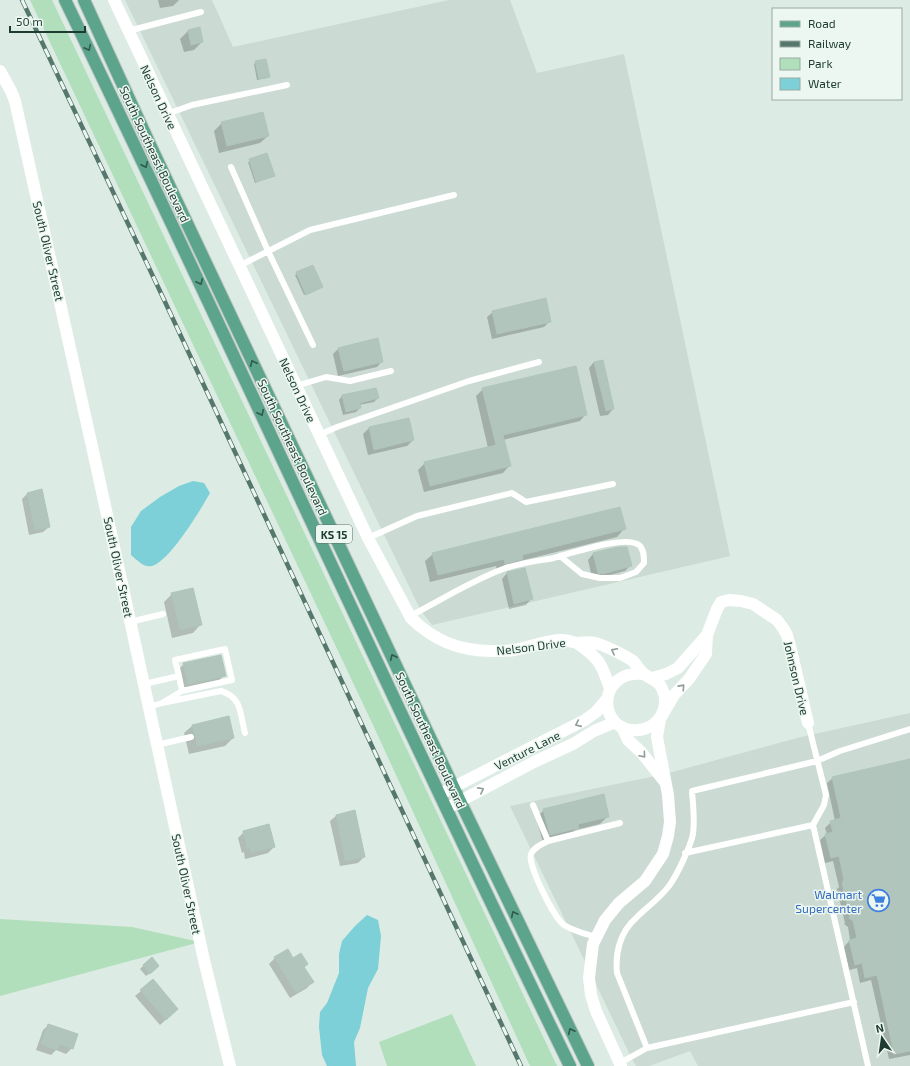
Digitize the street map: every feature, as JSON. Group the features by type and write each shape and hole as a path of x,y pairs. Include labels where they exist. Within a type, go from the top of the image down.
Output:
{"main road":[{"name":"South Southeast Boulevard","path":"65,0 145,164 440,794 570,1066"},
{"name":"South Southeast Boulevard","path":"84,0 152,149 460,801 588,1066"}],"street":[{"name":"Nelson Drive","path":"114,0 368,538 410,616 422,628 436,638 452,645 470,650 512,650 562,640 577,643 594,642 633,661 648,676"},
{"name":"South Oliver Street","path":"0,71 11,90 15,101 205,964 230,1066"},
{"name":"Johnson Drive","path":"707,635 721,602 729,600 753,604 777,620 787,635 808,723"},
{"path":"665,782 628,740 619,725 610,715 607,707 609,694 616,681 624,676 634,673 648,676 666,674 678,668 707,635"},
{"path":"619,725 630,730 642,730 654,725 660,719 674,695 689,679 706,654 707,635"},
{"name":"Nelson Drive","path":"577,643 589,651 603,668 609,694"},
{"path":"620,1065 596,1011 589,978 593,944 605,920 645,881 663,854 668,836 670,822 668,795 657,737 665,701 659,684 648,676"},
{"name":"Venture Lane","path":"440,794 585,720 596,712 609,694"},
{"name":"Venture Lane","path":"447,808 534,762 567,747 594,731 619,725"}],"lane":[{"path":"128,31 201,12"},
{"path":"167,114 192,105 287,85"},
{"path":"231,167 268,252 313,345"},
{"path":"239,266 310,230 454,195"},
{"path":"319,435 337,427 469,381 539,362"},
{"path":"296,386 326,377 350,380 391,371"},
{"path":"368,538 416,516 512,493 526,502 613,484"},
{"path":"410,616 459,589 504,568 606,544 624,541 639,545 643,552 644,563 636,572 620,578 600,578 582,574 560,556"},
{"path":"130,622 163,614"},
{"path":"162,703 182,691 232,680 224,649 175,660 182,691"},
{"path":"144,684 179,676"},
{"path":"149,707 221,691 228,693 236,699 245,733"},
{"path":"808,723 826,795 824,805 813,825 868,1066"},
{"path":"647,1048 616,973 617,948 634,919 658,900 678,872 693,835 694,823 692,791 817,761 840,751 910,729"},
{"path":"157,745 191,737"},
{"path":"533,805 548,841"},
{"path":"596,937 564,925 558,919 547,900 531,864 531,854 535,848 548,841 620,823"},
{"path":"686,854 813,825"},
{"path":"620,1065 647,1048 854,1002"}],"shaded area":[{"path":"125,0 212,0 233,47 449,0 510,0 537,73 624,54 730,556 432,625 421,611"},
{"path":"910,713 910,1066 698,1066 690,1051 649,1066 636,1066 510,806 665,774 801,737"}],"green space":[{"path":"30,0 52,0 557,1066 530,1066 373,725"},
{"path":"0,919 132,927 200,942 0,996"},
{"path":"452,1014 476,1066 387,1066 379,1042"}],"water":[{"path":"193,481 204,483 210,493 176,545 159,562 152,566 146,566 131,555 131,527 141,511 160,497 179,486"},
{"path":"367,915 378,920 381,936 378,969 368,988 360,1028 354,1042 356,1066 327,1066 322,1055 319,1027 320,1012 327,1003 339,973 339,954 342,941"}],"building":[{"path":"200,27 203,42 191,45 188,30"},
{"path":"266,59 270,77 259,79 255,61"},
{"path":"263,112 269,136 227,146 221,122"},
{"path":"267,153 275,176 256,182 249,159"},
{"path":"313,265 323,287 306,295 296,272"},
{"path":"546,298 551,322 497,334 492,311"},
{"path":"378,338 383,362 344,371 338,348"},
{"path":"603,360 614,409 606,411 594,362"},
{"path":"576,366 587,415 503,435 511,466 430,486 424,462 496,445 482,388"},
{"path":"376,388 379,398 360,403 361,408 346,412 342,395"},
{"path":"409,418 414,440 374,450 369,427"},
{"path":"42,489 50,527 35,530 27,493"},
{"path":"620,507 626,529 522,555 523,559 505,564 504,559 438,575 432,553"},
{"path":"618,547 627,547 632,566 602,574 598,573 593,553"},
{"path":"525,568 533,599 514,604 507,572"},
{"path":"193,588 202,625 180,630 171,593"},
{"path":"221,655 226,676 188,684 183,663"},
{"path":"229,716 234,738 197,746 192,725"},
{"name":"Walmart Supercenter","path":"910,759 910,1051 894,1054 877,975 865,978 862,963 855,965 849,940 857,938 853,921 849,918 842,883 844,880 839,856 831,858 825,834 833,832 830,821 841,818 832,777"},
{"path":"604,794 609,817 578,824 579,828 550,835 543,809"},
{"path":"355,810 365,857 345,861 336,815"},
{"path":"269,824 275,847 251,853 249,847 247,848 243,831"},
{"path":"288,949 293,958 301,953 308,964 304,967 314,982 296,993 274,957"},
{"path":"152,957 159,966 150,974 143,965"},
{"path":"153,979 178,1009 166,1020 140,990"},
{"path":"48,1024 78,1034 73,1049 60,1044 57,1050 41,1044"}],"railway":[{"path":"22,0 159,289 521,1066"}],"place":[{"name":"Walmart Supercenter","path":"878,901"}]}
